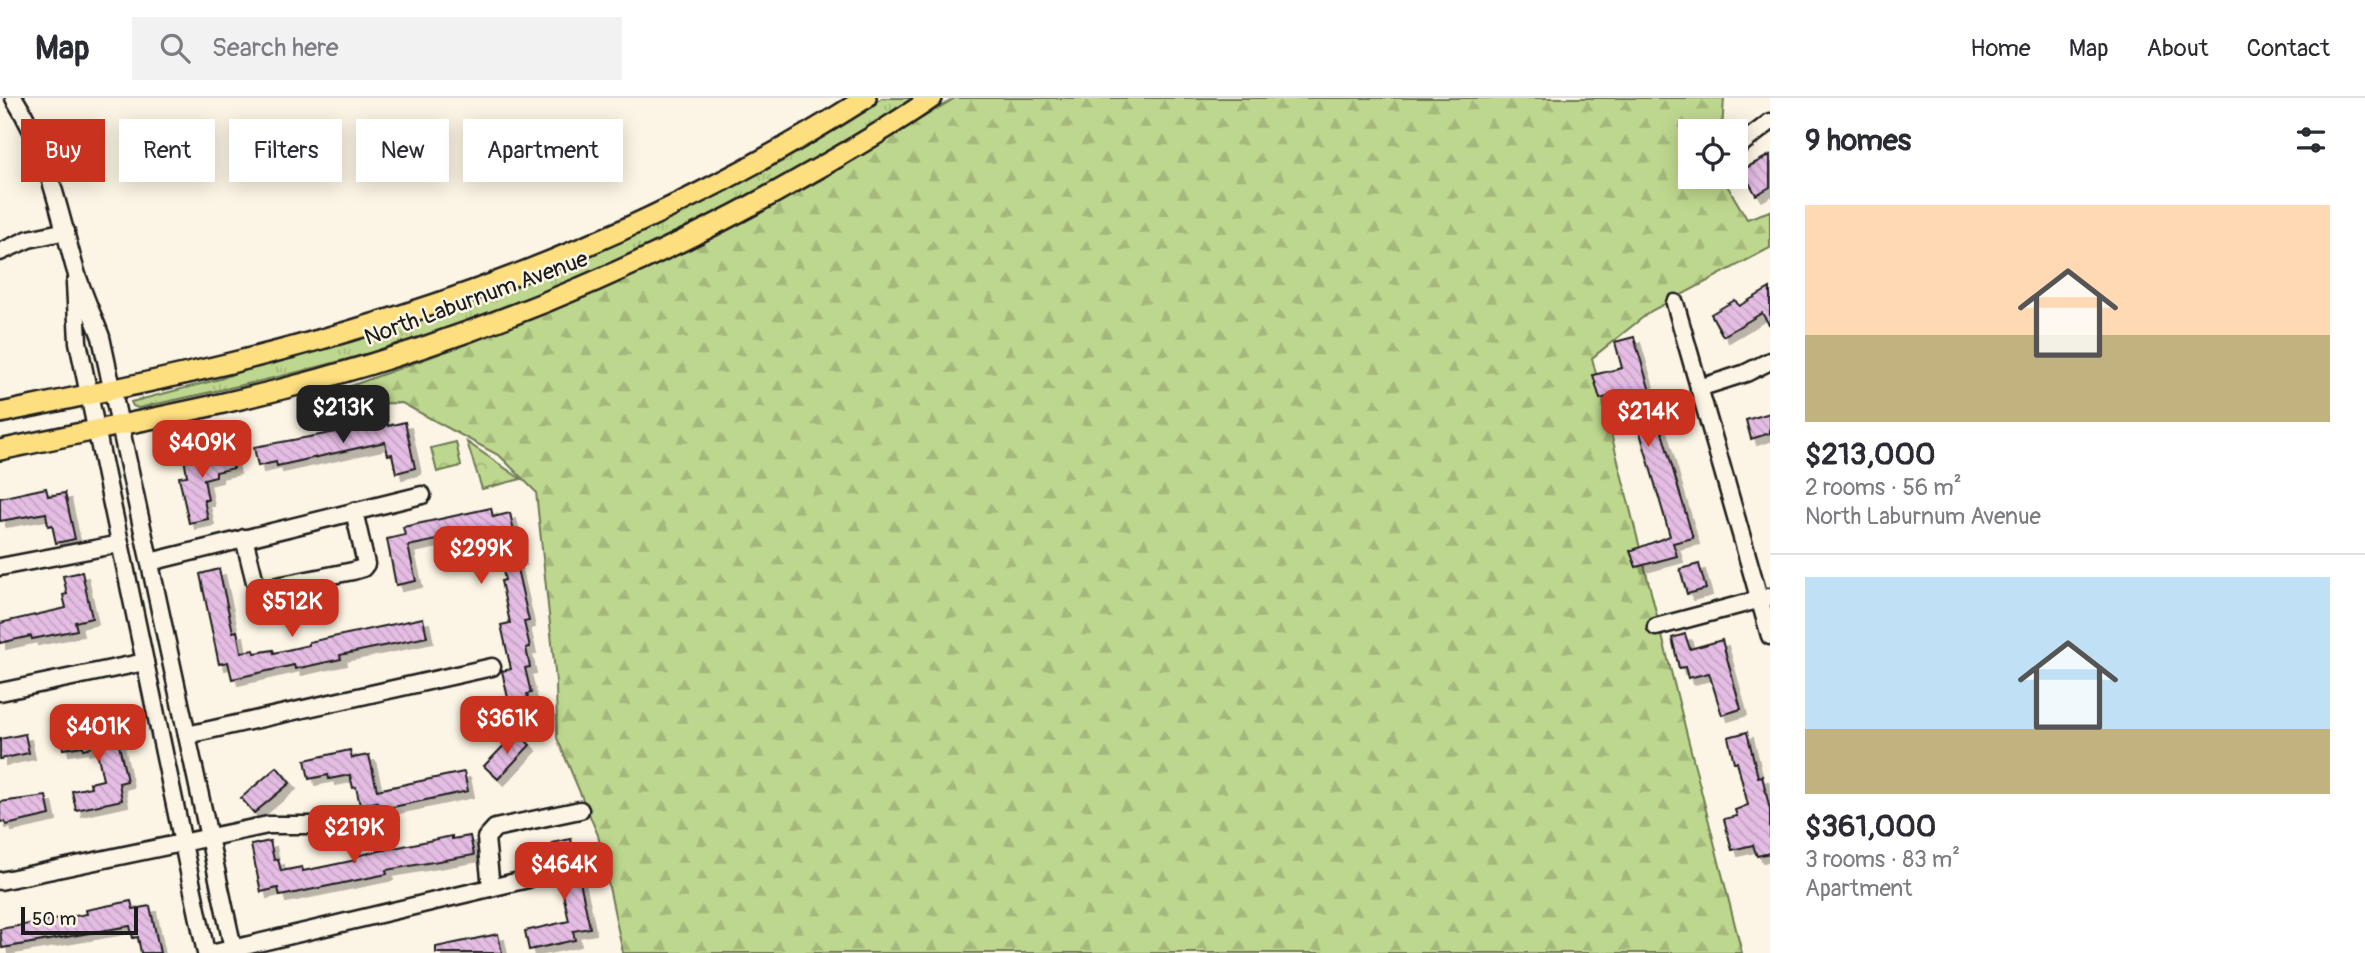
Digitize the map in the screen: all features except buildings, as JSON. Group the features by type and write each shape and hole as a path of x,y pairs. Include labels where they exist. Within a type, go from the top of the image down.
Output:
{"main road":[{"name":"North Laburnum Avenue","path":"0,413 221,365 345,333 512,276 650,217 720,183 866,98"},
{"name":"North Laburnum Avenue","path":"0,450 320,379 446,339 601,279 741,212 856,146 932,98"}],"street":[{"path":"13,98 48,169 75,267 101,337 234,951"},
{"path":"1748,139 1770,122"},
{"path":"0,252 29,239 66,231"},
{"path":"75,267 78,342 206,953"},
{"path":"1675,303 1765,598 1770,636"},
{"path":"1699,388 1746,373 1770,361"},
{"path":"0,568 121,550 149,556 244,538 422,495"},
{"path":"244,538 257,590 353,571 366,564 354,511"},
{"path":"1656,627 1765,598"},
{"path":"0,692 145,662"},
{"path":"187,736 492,667"},
{"path":"491,888 486,838 495,828 580,810"},
{"path":"0,881 268,825 383,825"},
{"path":"215,953 234,951 528,879"}],"green space":[{"path":"882,98 916,98 797,170 736,203 611,265 547,292 482,317 347,359 138,408 131,402 220,379 747,177"},
{"path":"955,98 1724,98 1723,119 1678,119 1678,189 1729,189 1747,219 1770,211 1770,248 1651,311 1592,358 1742,953 623,953 598,835 557,738 556,681 536,492 500,456 402,403 334,404 334,392 475,341 680,254 823,179"},
{"path":"456,442 461,466 437,472 431,448"},
{"path":"467,442 521,479 482,489"}]}
